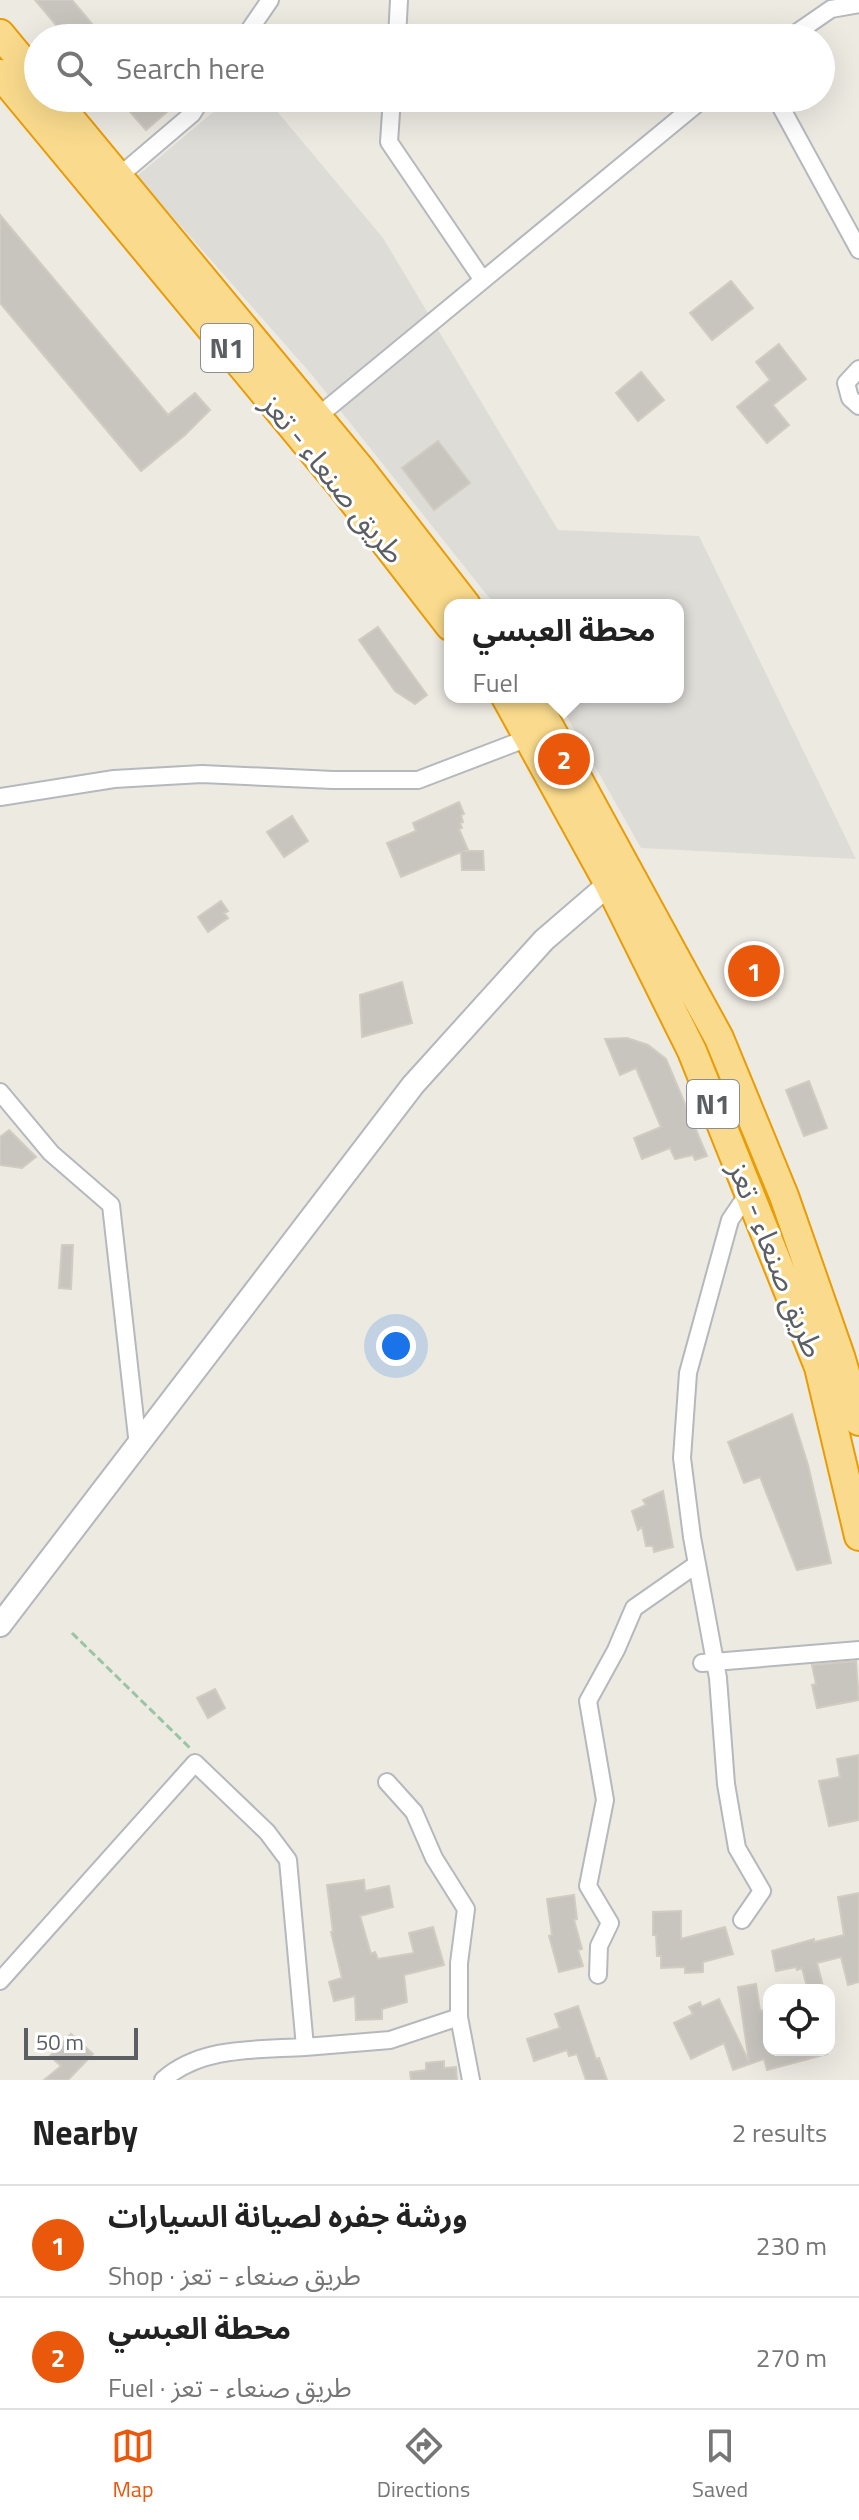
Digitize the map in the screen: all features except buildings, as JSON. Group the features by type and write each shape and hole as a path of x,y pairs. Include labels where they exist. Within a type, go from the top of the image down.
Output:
{"highway":[{"path":"0,34 24,63"},
{"name":"طريق صنعاء - تعز","path":"0,74 24,103"},
{"name":"طريق صنعاء - تعز","path":"32,112 340,484 444,618"},
{"name":"طريق صنعاء - تعز","path":"65,112 317,417 461,599"},
{"name":"طريق صنعاء - تعز","path":"509,703 609,884 692,1051 819,1367 859,1536"},
{"name":"طريق صنعاء - تعز","path":"536,703 719,1038 784,1196 840,1356 859,1421"}],"street":[{"path":"254,24 270,0"},
{"path":"398,24 399,0"},
{"path":"805,24 828,4 859,4"},
{"path":"118,177 193,112"},
{"path":"391,112 389,142 482,279"},
{"path":"317,417 687,112"},
{"path":"784,112 859,250"},
{"path":"859,369 846,383 850,398 859,406"},
{"path":"0,797 114,779 202,774 418,780 528,738"},
{"path":"0,1625 413,1085 544,940 609,884"},
{"path":"0,1092 51,1153 111,1205 138,1446"},
{"path":"742,1920 762,1891 737,1848 708,1662 682,1458 688,1373 730,1220 749,1192"},
{"path":"598,1975 599,1946 610,1923 588,1886 605,1800 588,1701 616,1650 634,1608 697,1564"},
{"path":"708,1662 859,1650"},
{"path":"0,1981 195,1763 267,1832 288,1860 305,2047"},
{"path":"387,1782 414,1812 434,1858 466,1909 459,1963 459,2017 471,2080"},
{"path":"163,2080 195,2060 226,2051 390,2040 459,2017"}],"path":[{"path":"72,1633 189,1745 195,1763"}],"shaded area":[{"path":"213,112 278,112 383,238 558,530 699,536 856,859 641,848 559,703 684,703 684,599 490,599 312,375 137,176"}],"place":[{"name":"محطة العبسي","path":"564,759"},
{"name":"ورشة جفره لصيانة السيارات","path":"754,971"}]}
